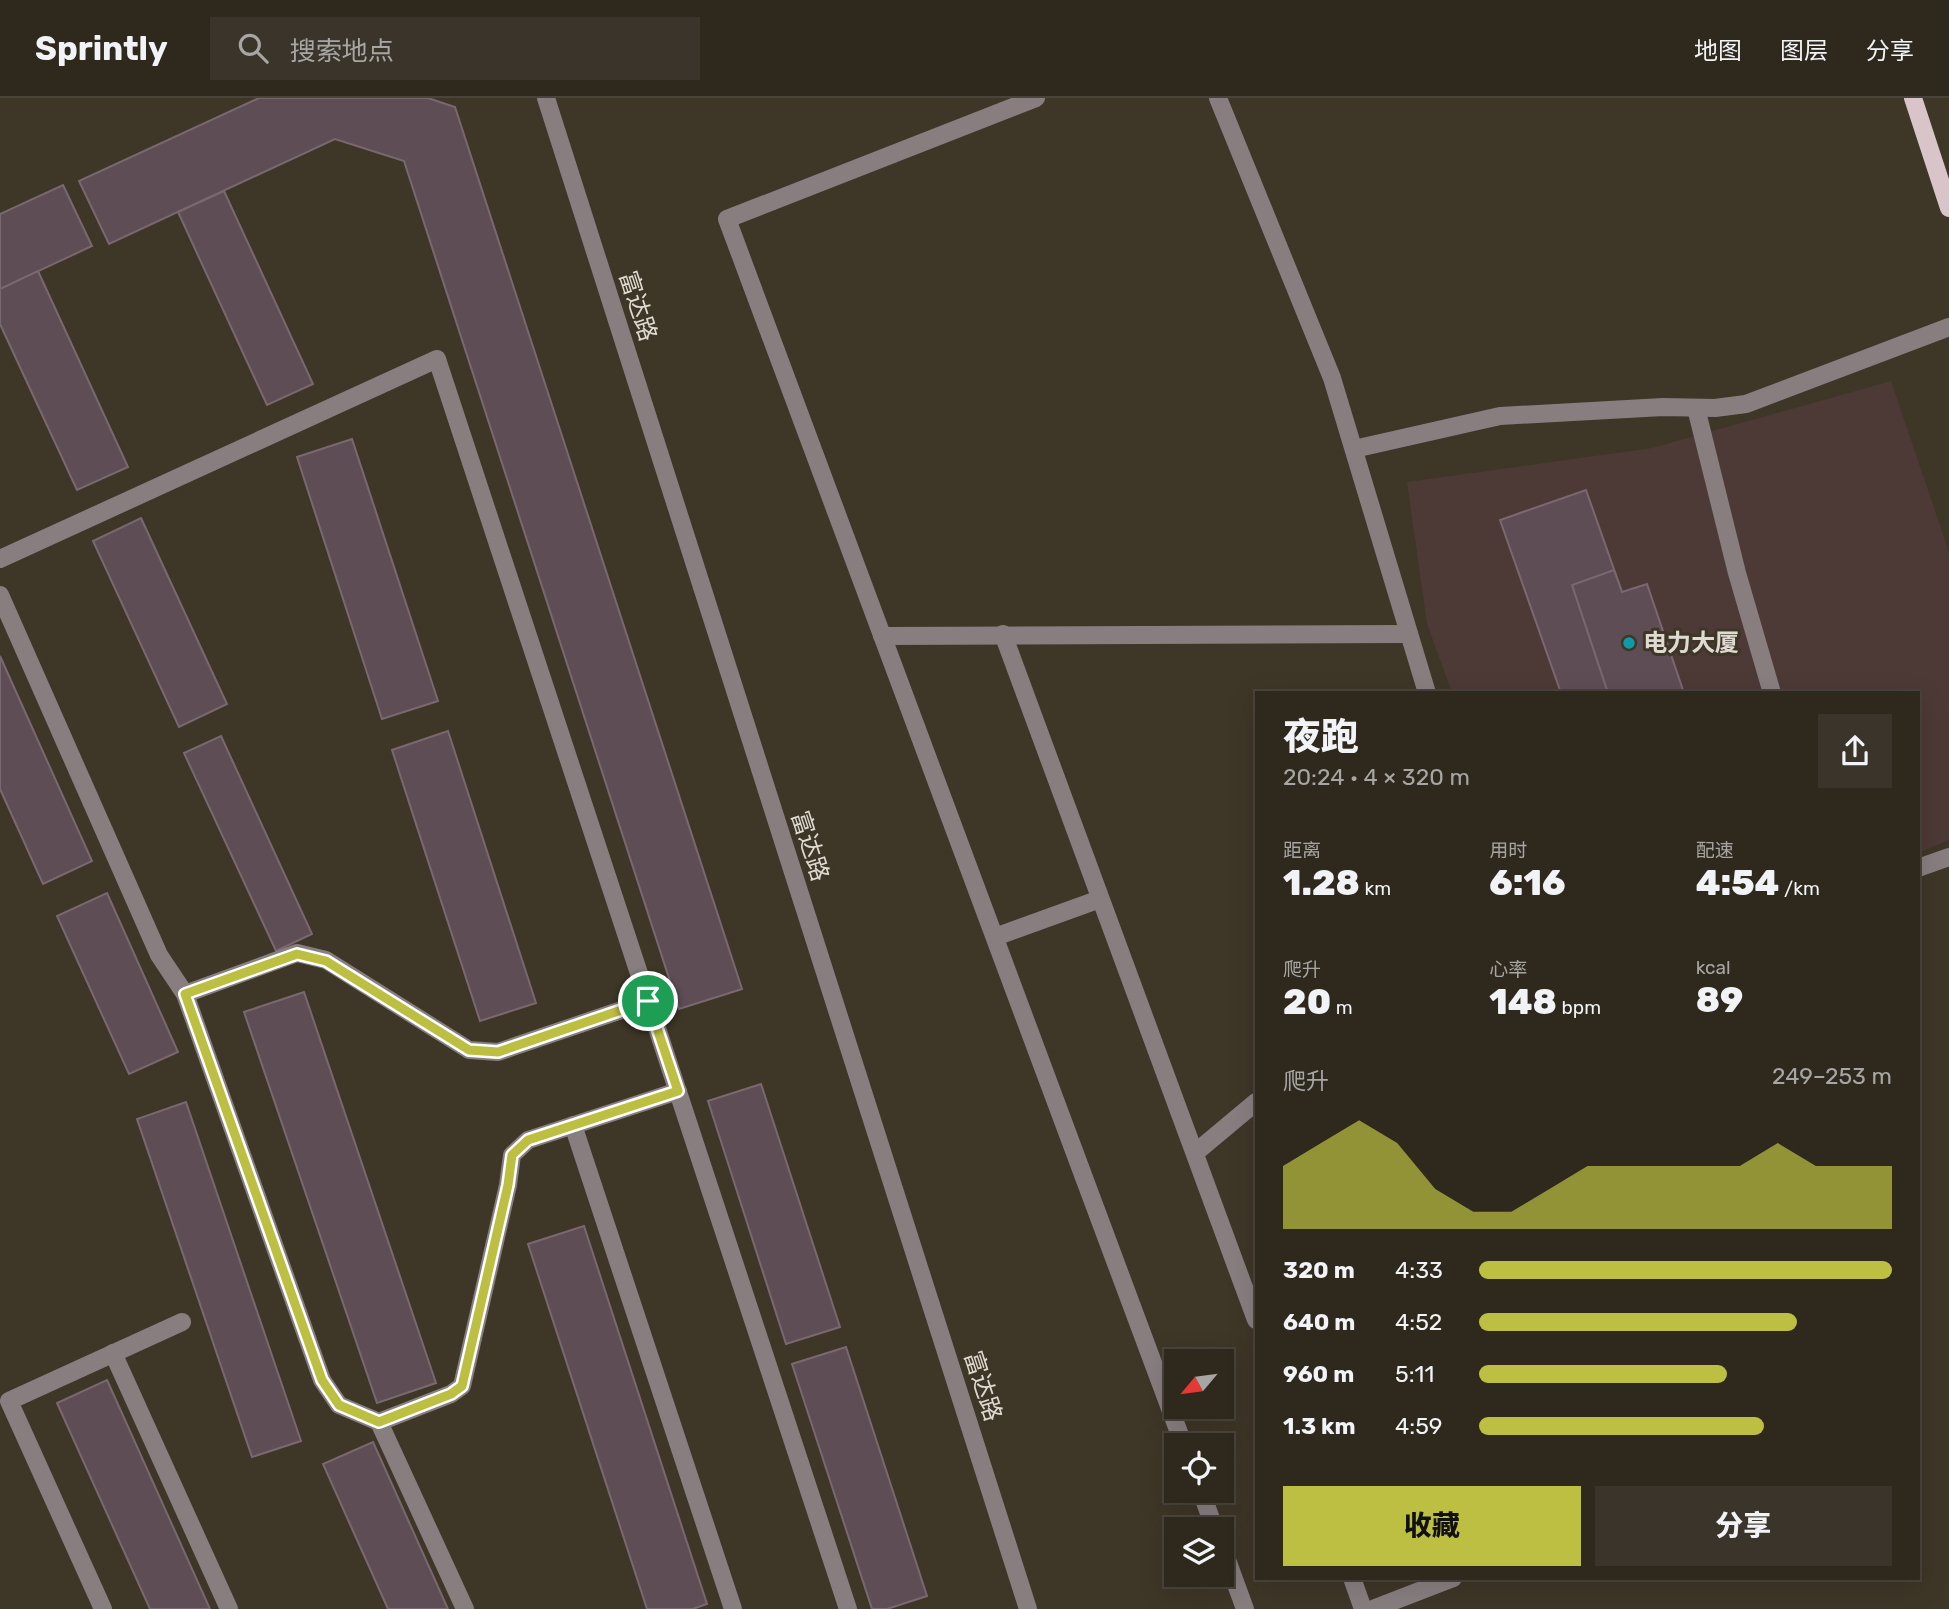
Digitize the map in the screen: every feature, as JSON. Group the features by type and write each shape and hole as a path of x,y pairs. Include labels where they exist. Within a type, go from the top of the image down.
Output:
{"main road":[{"path":"1913,98 1949,208"}],"street":[{"name":"富达路","path":"546,98 1028,1609"},
{"path":"1036,98 727,219 1179,1433"},
{"path":"1218,98 1332,378 1426,691"},
{"path":"1354,449 1500,416 1714,408 1746,404 1949,327"},
{"path":"0,559 437,359 848,1609"},
{"path":"1696,408 1737,573 1771,691"},
{"path":"0,595 159,955 185,994 322,1380 339,1405 379,1422 465,1609"},
{"path":"1003,634 1255,1317"},
{"path":"882,636 1409,634"},
{"path":"1920,867 1949,857"},
{"path":"995,937 1100,899"},
{"path":"185,994 297,954 326,961 469,1050 498,1052 648,1001"},
{"path":"379,1422 451,1394 462,1386 508,1185 512,1155 528,1140 678,1091"},
{"path":"1195,1153 1255,1103"},
{"path":"573,1125 733,1609"},
{"path":"103,1609 9,1401 182,1322"},
{"path":"113,1353 229,1609"},
{"path":"1234,1579 1245,1609"},
{"path":"1353,1580 1363,1609"},
{"path":"1373,1609 1448,1580"}],"shaded area":[{"path":"1891,381 1949,552 1949,840 1920,852 1920,691 1451,691 1427,624 1407,482 1652,448"}],"building":[{"path":"259,98 428,98 455,107 742,989 679,1009 404,161 335,139 109,244 79,181"},
{"path":"63,185 92,246 0,289 0,214"},
{"path":"224,191 313,384 267,405 178,212"},
{"path":"38,271 128,467 77,490 0,324 0,289"},
{"path":"352,439 438,701 382,719 297,457"},
{"path":"1586,490 1656,691 1560,691 1500,520"},
{"path":"141,518 227,704 179,727 93,541"},
{"name":"电力大厦","path":"1614,570 1622,592 1647,584 1683,691 1607,691 1572,585"},
{"path":"0,656 92,861 43,884 0,789"},
{"path":"448,731 536,1003 480,1021 392,750"},
{"path":"221,736 312,934 276,951 184,753"},
{"path":"107,893 178,1052 129,1074 57,916"},
{"path":"304,992 436,1383 377,1403 244,1012"},
{"path":"761,1084 840,1327 786,1344 708,1101"},
{"path":"186,1102 301,1441 252,1457 137,1119"},
{"path":"584,1226 707,1604 693,1609 647,1609 528,1244"},
{"path":"846,1347 927,1596 887,1609 872,1609 792,1364"},
{"path":"107,1380 210,1609 150,1609 57,1403"},
{"path":"373,1442 448,1609 388,1609 323,1464"}],"place":[{"name":"电力大厦","path":"1629,643"}],"route":[{"path":"297,954 326,961 469,1050 498,1052 648,1001 678,1091 528,1140 512,1155 508,1185 462,1386 451,1394 379,1422 339,1405 322,1380 185,994 297,954"}]}
